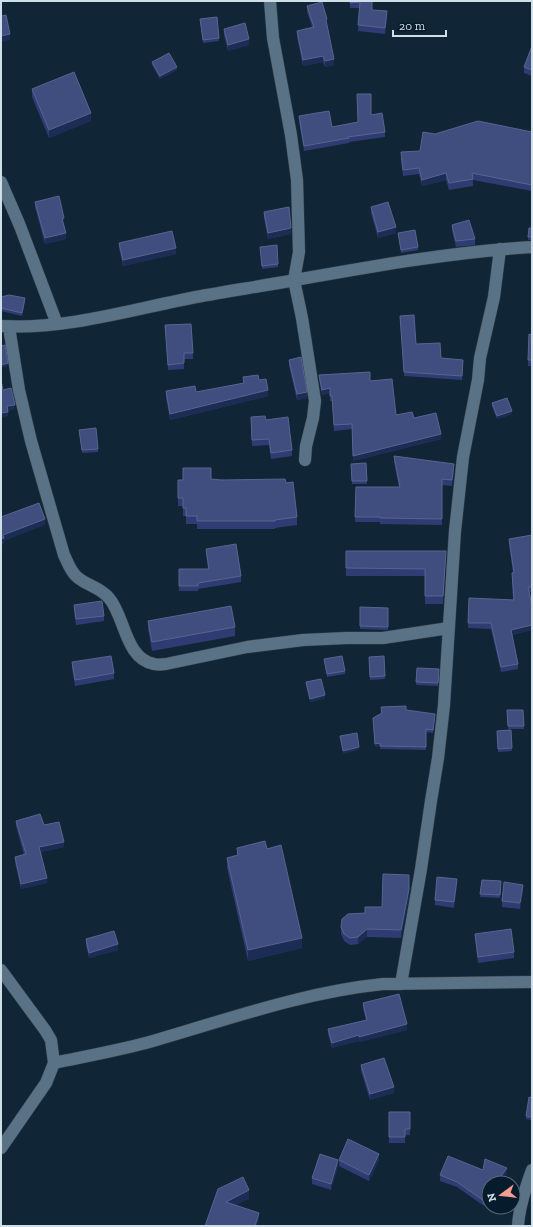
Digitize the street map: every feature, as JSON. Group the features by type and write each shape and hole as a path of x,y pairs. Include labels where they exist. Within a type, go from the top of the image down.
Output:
{"street":[{"path":"270,1 273,38 290,127 297,180 299,252 294,280 302,318 315,401 313,418 306,446 305,460"},
{"path":"1,182 20,226 57,324"},
{"path":"448,628 383,638 302,640 247,647 166,664 154,664 142,659 134,651 114,605 109,598 102,592 77,578 71,570 64,555 30,441 5,326 57,324 196,297 429,257 532,247"},
{"path":"401,984 438,758 444,705 455,531 463,457 478,380 481,352 494,296 500,249"},
{"path":"1,970 51,1040 54,1063 46,1083 1,1148"},
{"path":"54,1063 151,1041 327,992 371,985 532,982"},
{"path":"518,1226 523,1196 532,1170"}],"building":[{"path":"350,1 372,1 372,10 387,11 385,28 358,25 360,2 350,3"},
{"path":"322,2 327,19 334,59 325,61 323,56 303,60 297,31 314,27 307,6"},
{"path":"6,15 10,34 1,36 1,16"},
{"path":"217,17 219,38 203,40 200,19"},
{"path":"245,23 249,39 228,45 224,29"},
{"path":"532,46 532,70 524,67"},
{"path":"169,53 177,67 160,76 152,62"},
{"path":"74,72 91,113 49,130 32,89"},
{"path":"357,94 371,94 371,115 382,113 385,132 348,137 349,138 304,146 299,116 329,111 332,127 358,122"},
{"path":"478,121 532,132 532,185 472,173 473,179 449,183 446,173 422,180 419,168 403,170 401,152 420,151 423,132 435,134"},
{"path":"59,196 64,218 62,219 66,233 45,238 35,202"},
{"path":"388,202 396,227 378,232 371,207"},
{"path":"289,207 291,228 268,233 264,212"},
{"path":"469,220 475,239 456,241 452,225"},
{"path":"529,228 532,228 532,237 528,237"},
{"path":"415,230 418,247 401,250 398,233"},
{"path":"172,231 176,248 123,260 119,243"},
{"path":"277,245 278,264 262,266 260,247"},
{"path":"9,295 25,298 22,313 1,308 1,297"},
{"path":"414,315 416,344 440,343 441,358 463,360 462,376 404,372 400,316"},
{"path":"191,324 193,353 184,353 184,363 168,365 165,325"},
{"path":"529,334 532,335 532,360 528,360"},
{"path":"5,345 8,363 1,365 1,346"},
{"path":"301,357 307,392 297,394 289,360"},
{"path":"370,372 370,381 392,379 396,415 412,412 414,418 436,413 441,434 353,456 352,424 334,425 330,388 322,390 319,375"},
{"path":"258,375 259,380 266,379 268,390 170,414 166,391 195,386 196,392 244,383 243,377"},
{"path":"1,380 3,390 11,388 15,405 7,406 8,412 1,413"},
{"path":"507,398 512,411 497,416 492,403"},
{"path":"265,416 266,420 288,417 292,450 271,453 269,439 252,440 251,417"},
{"path":"96,428 98,449 82,450 79,430"},
{"path":"394,456 454,464 452,480 442,479 442,519 355,517 356,487 400,487"},
{"path":"366,463 367,481 352,481 351,464"},
{"path":"183,468 211,468 211,479 285,479 286,483 293,482 297,517 275,521 197,521 197,516 186,516 186,508 183,508 183,498 178,498 178,480 183,480"},
{"path":"39,503 45,519 3,535 4,538 1,539 1,517"},
{"path":"532,535 532,587 528,587 532,605 532,625 511,630 518,664 501,667 491,623 468,623 469,598 514,600 512,573 514,572 509,539"},
{"path":"236,544 241,576 198,583 198,586 179,586 179,569 209,569 206,549"},
{"path":"346,551 446,551 443,596 425,596 425,569 346,568"},
{"path":"102,601 104,616 76,619 74,605"},
{"path":"231,606 235,627 152,642 148,621"},
{"path":"360,607 388,608 388,627 360,626"},
{"path":"111,656 114,673 75,680 72,662"},
{"path":"342,656 345,671 327,674 324,659"},
{"path":"384,656 385,676 370,677 369,657"},
{"path":"417,668 439,669 438,683 416,682"},
{"path":"321,679 325,695 310,699 306,682"},
{"path":"406,706 406,710 435,714 433,730 426,729 426,747 380,746 380,743 375,744 373,718 382,713 381,707"},
{"path":"507,710 523,710 524,726 508,726"},
{"path":"511,730 512,748 498,749 497,731"},
{"path":"357,733 359,747 343,751 340,736"},
{"path":"40,814 44,825 59,822 64,842 39,847 47,878 21,884 15,857 26,854 16,821"},
{"path":"265,841 267,849 281,845 302,938 248,950 227,858 238,855 237,848"},
{"path":"383,874 409,875 409,889 401,930 367,929 358,937 350,938 344,934 341,927 342,919 348,914 365,913 365,907 382,907"},
{"path":"437,877 457,879 454,902 435,900"},
{"path":"482,880 501,881 500,895 480,894"},
{"path":"504,882 523,885 520,903 502,901"},
{"path":"511,929 514,952 478,957 475,934"},
{"path":"114,931 118,944 89,953 86,939"},
{"path":"399,994 407,1024 332,1043 328,1029 367,1020 363,1003"},
{"path":"384,1058 394,1087 370,1094 361,1065"},
{"path":"529,1097 532,1098 532,1117 526,1116"},
{"path":"389,1112 410,1112 410,1129 405,1129 405,1137 389,1137"},
{"path":"348,1139 379,1154 369,1175 339,1160"},
{"path":"320,1154 338,1160 331,1184 312,1178"},
{"path":"448,1156 483,1170 485,1159 507,1168 502,1175 481,1175 481,1199 457,1182 440,1175"},
{"path":"243,1177 249,1190 226,1202 259,1213 255,1226 205,1226 218,1189"}]}
